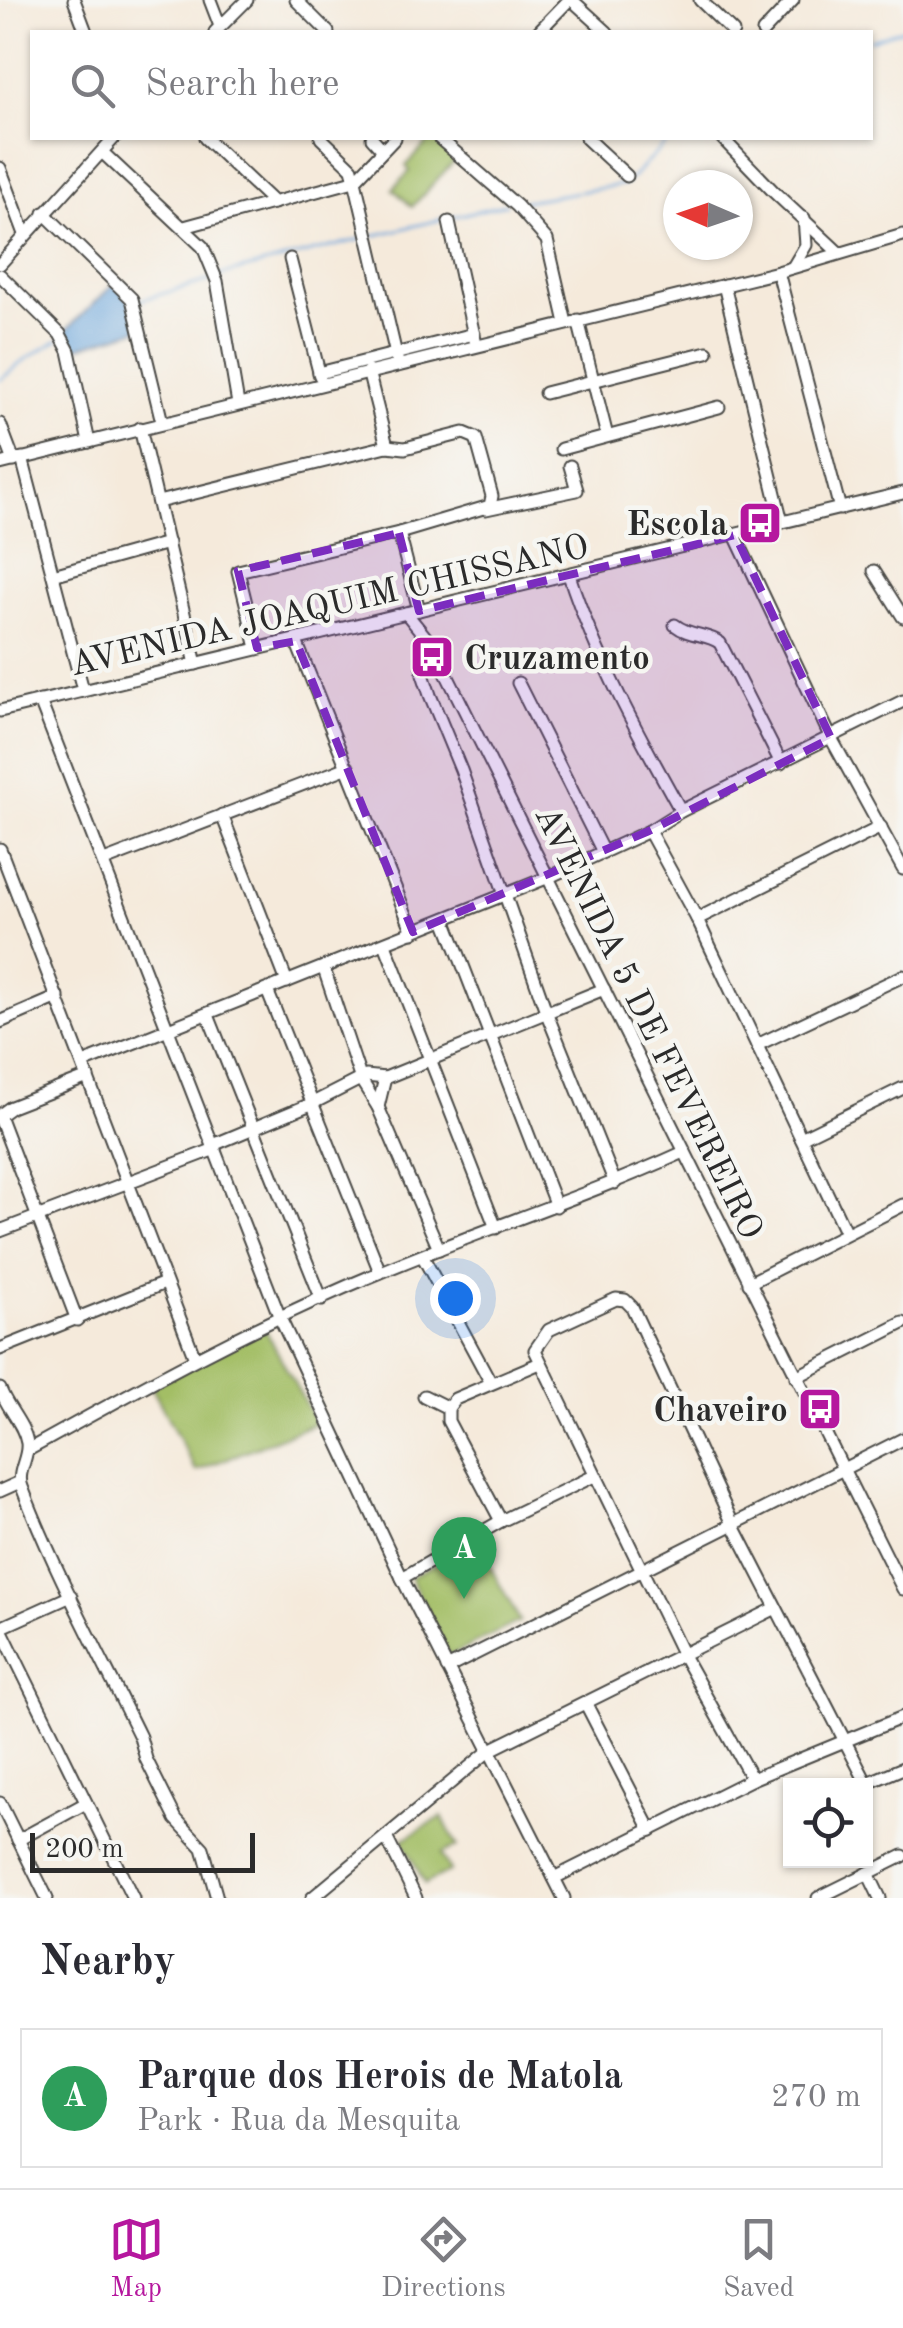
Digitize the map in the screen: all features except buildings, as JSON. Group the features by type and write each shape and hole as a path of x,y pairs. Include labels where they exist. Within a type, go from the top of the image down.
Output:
{"street":[{"path":"74,0 85,30"},
{"path":"210,0 217,29"},
{"path":"217,29 247,0"},
{"path":"296,0 326,30"},
{"path":"540,30 571,0 605,30"},
{"path":"700,0 730,30"},
{"path":"765,30 793,0"},
{"path":"0,264 112,140"},
{"path":"207,140 274,203"},
{"path":"323,140 352,168 397,358"},
{"path":"374,140 382,148"},
{"path":"184,227 354,182 392,140"},
{"path":"441,140 512,202 547,240 593,380 606,436"},
{"path":"588,140 627,176"},
{"path":"724,140 838,253"},
{"path":"102,152 203,247 215,277 238,404"},
{"path":"0,168 25,234"},
{"path":"44,214 134,303 162,422"},
{"path":"793,268 806,245 804,218"},
{"path":"449,222 475,339"},
{"path":"0,464 238,404 397,358 572,322 778,272 903,234"},
{"path":"290,260 320,378"},
{"path":"778,272 840,509"},
{"path":"0,274 60,334 69,351 90,442"},
{"path":"724,285 782,522"},
{"path":"545,393 707,352"},
{"path":"320,378 368,372 397,358"},
{"path":"368,372 387,446"},
{"path":"562,449 719,407"},
{"path":"0,424 18,459 84,690"},
{"path":"140,428 196,664"},
{"path":"158,502 387,446 406,448 477,428 499,506"},
{"path":"464,433 476,438 492,496 490,506 482,510"},
{"path":"257,648 238,571 577,490 570,466"},
{"name":"AVENIDA JOAQUIM CHISSANO","path":"0,711 903,493"},
{"path":"399,533 418,610 431,643 422,654 423,674 461,770 546,1014 616,1183"},
{"path":"734,535 831,738 903,869"},
{"path":"53,575 168,543"},
{"path":"874,571 903,617"},
{"path":"569,575 608,678 681,811"},
{"name":"AVENIDA 5 DE FEVEREIRO","path":"418,610 431,643 903,1589"},
{"path":"675,625 698,638 712,637 720,642 781,762"},
{"path":"296,641 414,932"},
{"path":"518,683 603,852"},
{"path":"40,701 280,1318 402,1578 564,1898"},
{"path":"83,1063 549,877 903,701"},
{"path":"104,861 348,767"},
{"path":"222,815 287,982"},
{"path":"698,919 881,827"},
{"path":"649,830 698,919 846,1234"},
{"path":"0,848 194,1358"},
{"path":"445,919 556,1206"},
{"path":"385,944 496,1228"},
{"path":"324,968 362,1080 378,1106 438,1249"},
{"path":"758,1046 903,976"},
{"path":"0,1231 127,1184 372,1075 385,1078 431,1062 604,989"},
{"path":"267,990 380,1272"},
{"path":"0,1022 58,998"},
{"path":"208,1015 322,1300"},
{"path":"77,1320 0,1116 11,1107 88,1077"},
{"path":"378,1106 385,1078"},
{"path":"800,1138 903,1088"},
{"path":"28,1450 194,1358 380,1272 616,1183 684,1152"},
{"path":"749,1283 903,1205"},
{"path":"423,1257 491,1383"},
{"path":"0,1349 165,1283"},
{"path":"752,1779 684,1657 535,1350 548,1330 616,1299 625,1300 632,1307 734,1524 867,1782 903,1768"},
{"path":"796,1377 903,1323"},
{"path":"501,1521 448,1420 448,1408 455,1399 540,1362"},
{"path":"0,1389 6,1407 26,1434 28,1450 20,1482 176,1819 203,1848 217,1898"},
{"path":"424,1396 448,1408"},
{"path":"447,1668 903,1439"},
{"path":"402,1578 501,1521 594,1476"},
{"path":"0,1491 20,1482"},
{"path":"70,1596 0,1628 133,1898"},
{"path":"312,1898 490,1750 776,1608"},
{"path":"586,1704 650,1830"},
{"path":"554,1878 752,1779 903,1717"},
{"path":"0,1803 47,1898"},
{"path":"18,1840 86,1804"},
{"path":"386,1837 413,1892 400,1898"},
{"path":"818,1898 903,1856"},
{"path":"868,1873 880,1898"}],"highlighted area":[{"path":"399,533 419,611 735,535 831,738 649,831 413,932 296,641 257,648 238,571"}],"green space":[{"path":"430,140 457,158 412,207 393,189 410,171 406,166"},
{"path":"265,1329 316,1423 196,1471 151,1386"},
{"path":"477,1543 520,1621 449,1656 410,1577"},
{"path":"442,1817 457,1846 441,1854 450,1871 425,1884 402,1840"}],"water":[{"path":"115,283 131,300 139,329 73,349 64,332"}],"waterway":[{"path":"873,39 903,29"},
{"path":"518,202 626,184 669,140"},
{"path":"372,236 506,204"},
{"path":"218,276 365,238"},
{"path":"137,301 211,280"},
{"path":"0,380 58,340"}],"place":[{"name":"Escola","path":"760,523"},
{"name":"Cruzamento","path":"432,657"},
{"name":"Chaveiro","path":"820,1409"},
{"name":"Parque dos Herois de Matola","path":"464,1599"}]}
